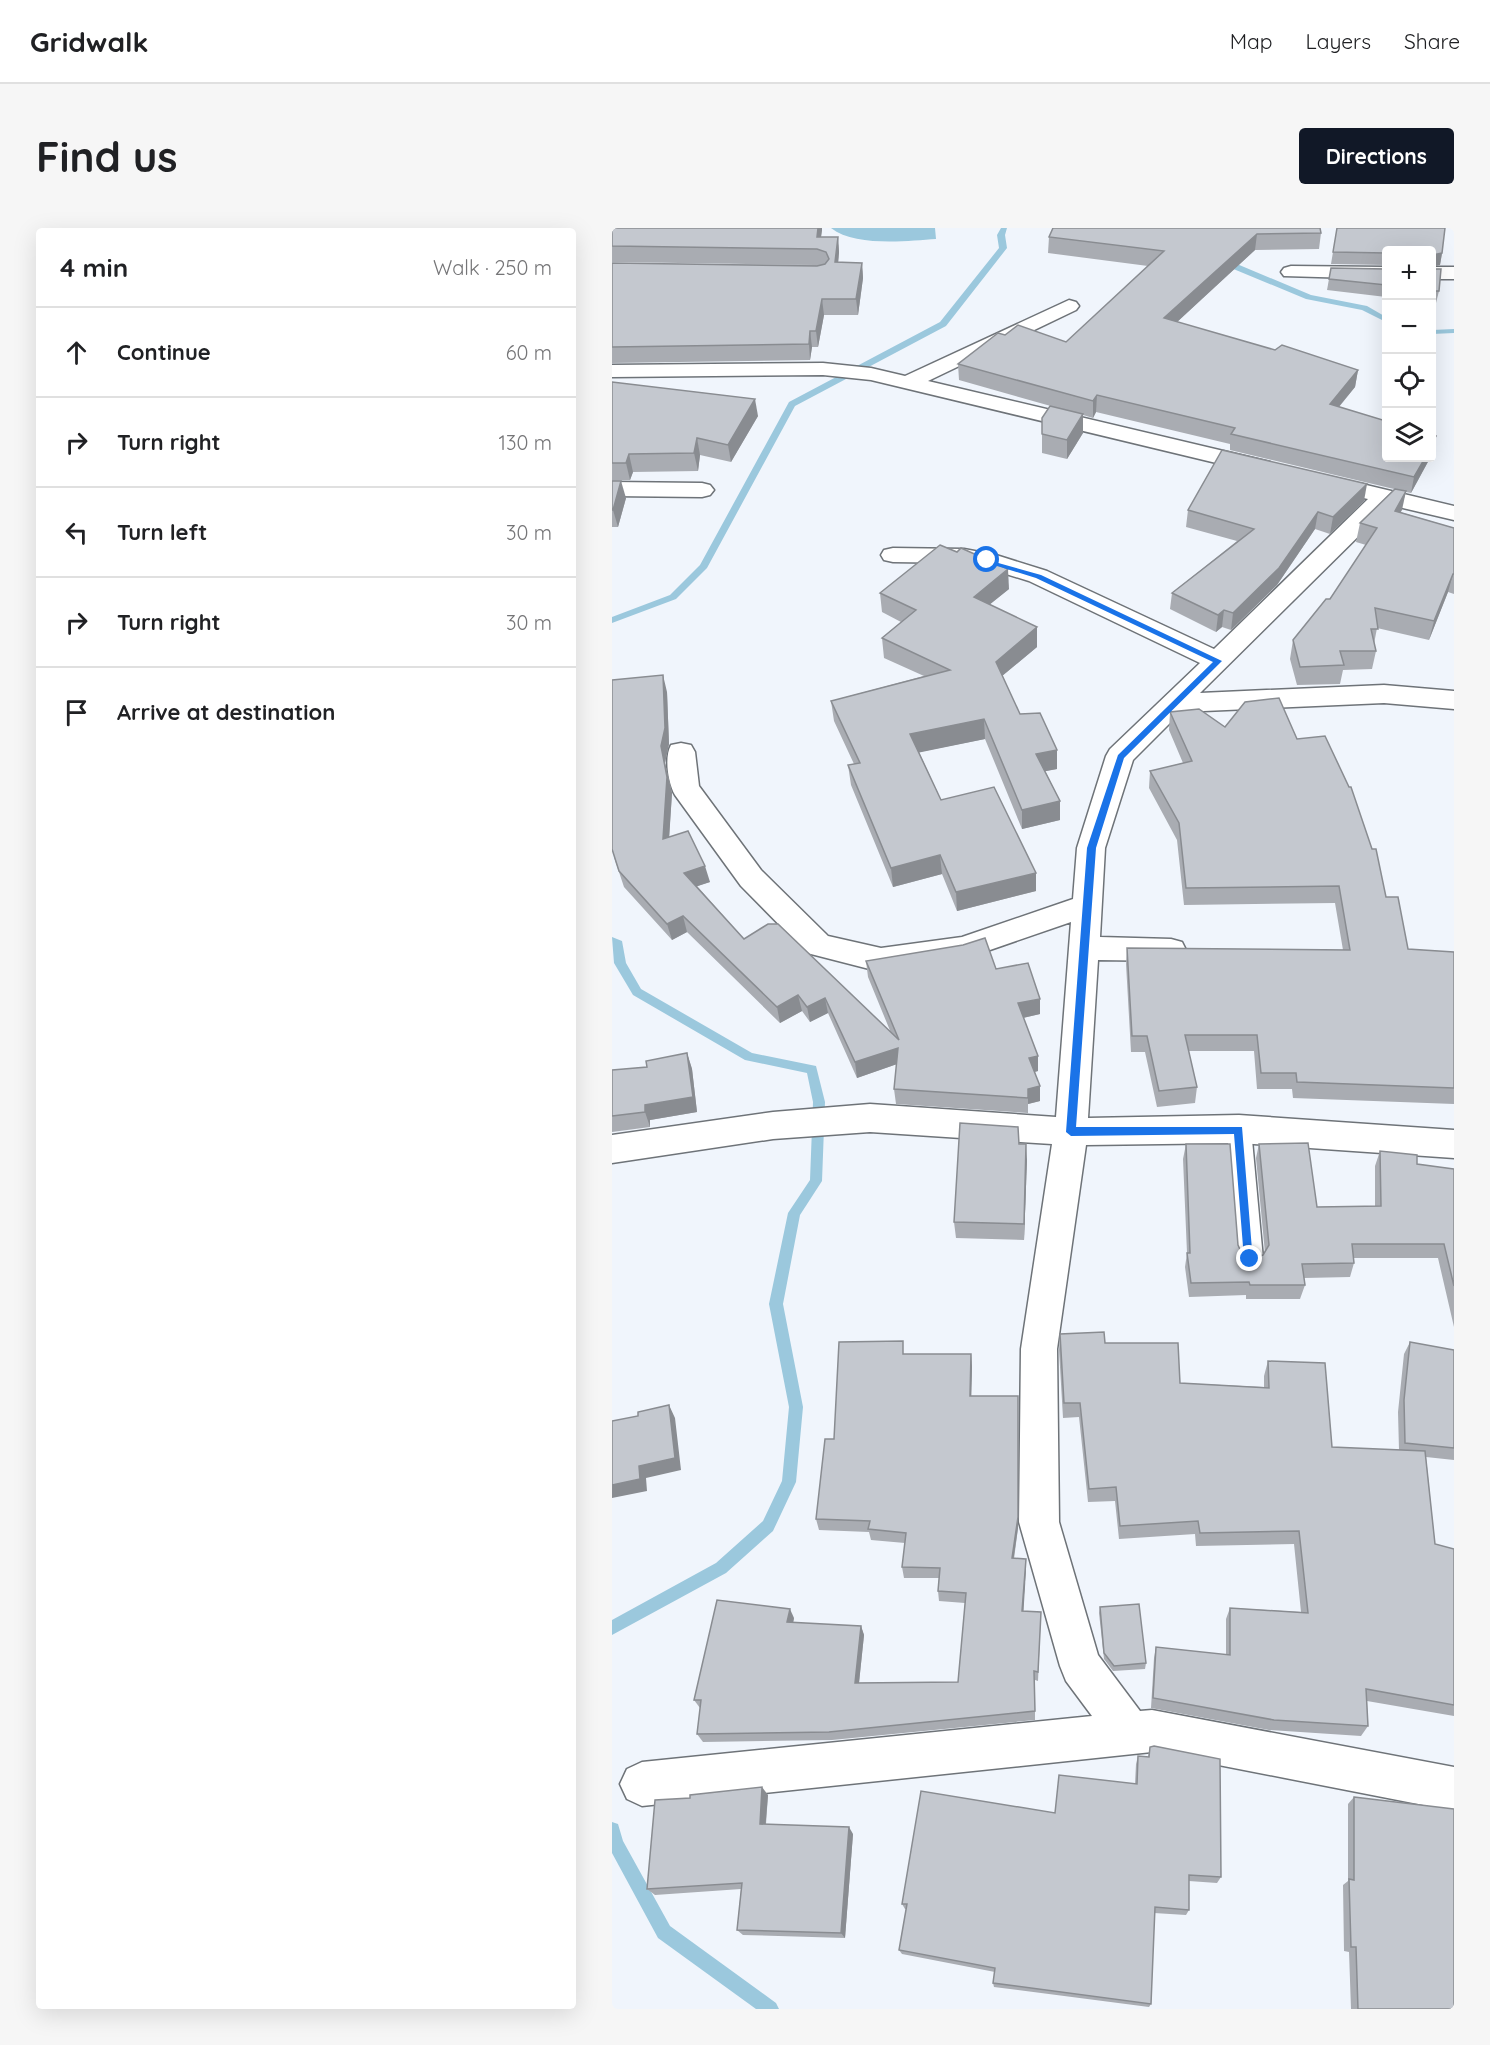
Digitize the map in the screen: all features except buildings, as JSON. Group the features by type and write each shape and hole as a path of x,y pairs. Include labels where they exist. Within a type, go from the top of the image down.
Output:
{"street":[{"path":"1291,272 1382,273"},
{"path":"1436,273 1454,273"},
{"path":"909,382 1069,306"},
{"path":"612,371 823,369 871,374 1280,472"},
{"path":"1338,485 1454,513"},
{"path":"612,489 702,490"},
{"path":"1130,1733 1081,1666 1040,1522 1039,1348 1071,1132 1086,948 1091,848 1120,756 1384,497"},
{"path":"893,555 964,556 987,560 1038,576 1218,661"},
{"path":"1175,703 1384,694 1454,700"},
{"path":"681,752 685,788 751,878 818,945 881,960 952,950 964,948 1088,905"},
{"path":"1086,948 1203,951"},
{"path":"612,1149 836,1119 870,1118 1071,1132 1239,1130 1454,1144"},
{"path":"642,1784 1152,1731 1454,1789"}],"lane":[{"path":"1239,1130 1250,1259"}],"water":[{"path":"831,228 935,228 936,239 867,240 841,234"}],"waterway":[{"path":"612,620 673,597 704,566 792,404 943,324 1003,248 1001,235 1004,228"},
{"path":"1222,261 1309,297 1364,308 1382,318"},
{"path":"1436,332 1454,331"},
{"path":"612,941 618,944 620,963 637,992 749,1057 812,1069 819,1102 816,1181 794,1213 776,1304 796,1407 789,1482 768,1526 721,1568 612,1628"},
{"path":"612,1830 616,1844 664,1932 770,2009"}],"route":[{"path":"987,560 1038,576 1218,661 1120,756 1091,848 1086,948 1071,1132 1239,1130 1250,1259"}]}
